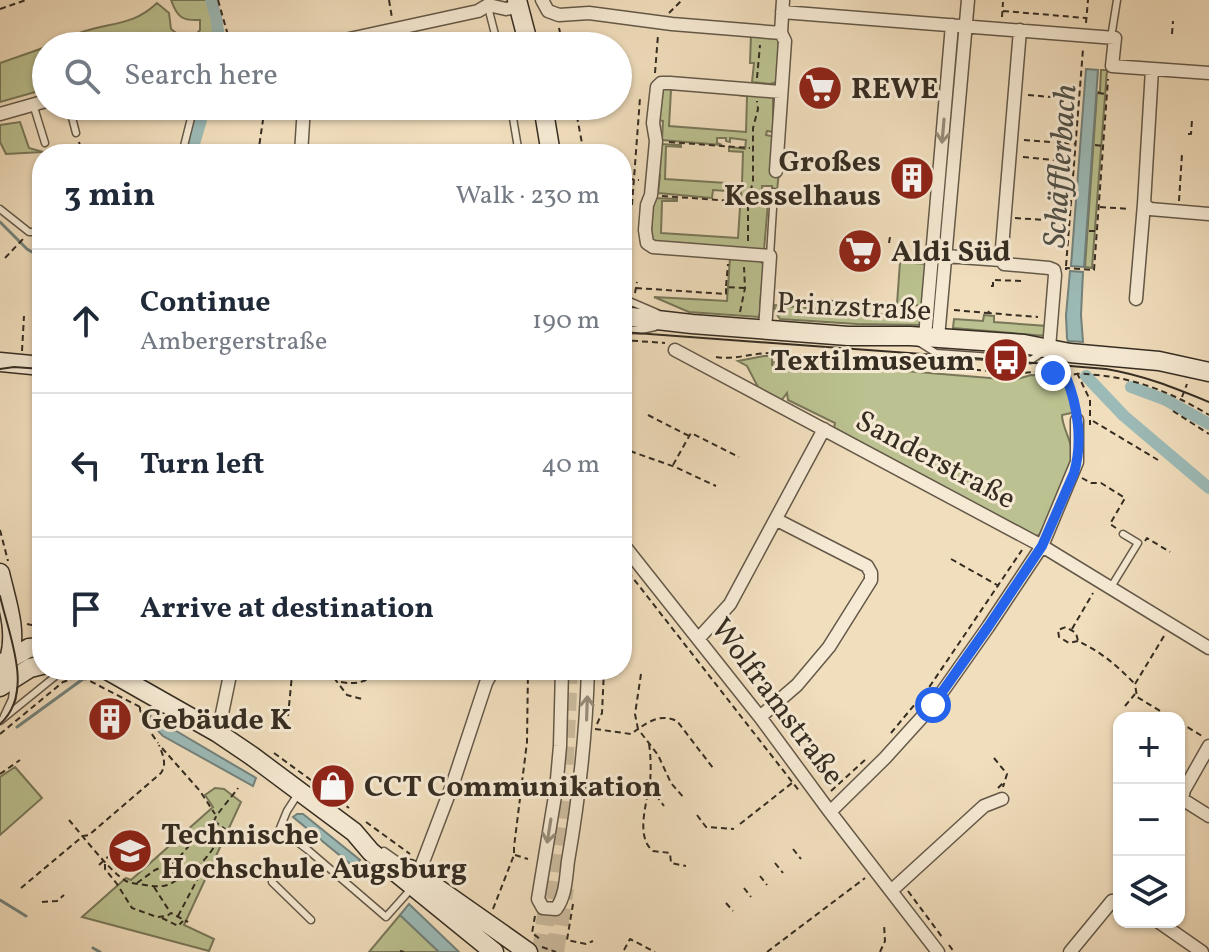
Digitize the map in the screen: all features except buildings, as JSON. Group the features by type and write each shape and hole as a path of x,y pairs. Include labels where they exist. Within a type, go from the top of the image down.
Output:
{"main road":[{"path":"522,2 527,32"},
{"path":"522,2 536,32"},
{"path":"545,120 549,144"},
{"path":"556,120 560,144"},
{"name":"Prinzstraße","path":"632,317 848,336 924,337 1024,344 1083,354 1159,361 1209,372"},
{"path":"0,364 21,360 32,363"},
{"path":"0,573 18,623 17,635 32,645"},
{"path":"4,668 18,623"},
{"path":"4,668 32,650"},
{"path":"4,668 32,666"},
{"path":"114,680 218,733 354,832 371,852 529,950"},
{"path":"416,881 494,952"}],"street":[{"path":"924,337 959,25 968,0"},
{"path":"380,32 478,11 488,5 506,9 522,2"},
{"path":"545,6 555,14 663,18 781,33"},
{"path":"776,171 785,41 781,33 783,6 1115,38 1112,66 1209,73"},
{"path":"924,337 940,309 959,25"},
{"path":"1001,260 1020,30"},
{"path":"1136,299 1152,69"},
{"path":"765,330 770,256 653,247 647,243 645,230 656,141 653,123 657,87 661,83 670,83 781,92"},
{"path":"0,114 32,104"},
{"path":"302,144 303,120"},
{"path":"1144,207 1209,214"},
{"path":"945,256 1001,260 1004,264 1054,270 1049,348"},
{"name":"Sanderstraße","path":"673,347 1042,546 1209,648"},
{"path":"830,812 894,749 933,705 1042,546 1074,473 1077,420"},
{"path":"699,638 730,604 824,429"},
{"path":"760,717 797,685 829,647 871,580 867,566 777,520"},
{"name":"Wolframstraße","path":"632,555 760,717 938,952"},
{"path":"218,733 229,680"},
{"path":"416,881 488,680"},
{"path":"562,680 556,790 538,899 543,908 556,909 562,899 572,839 584,747 587,680"},
{"path":"1207,742 1182,799 1209,816"},
{"path":"560,746 584,747"},
{"path":"891,891 998,796"},
{"path":"1070,952 1113,901"},
{"path":"1168,928 1202,952"}],"lane":[{"path":"1111,38 1117,0"},
{"path":"488,5 495,32"},
{"path":"42,120 45,143"},
{"path":"73,120 76,133"},
{"path":"184,144 190,120"},
{"path":"513,120 517,144"},
{"path":"770,256 774,192"},
{"path":"0,209 32,232"},
{"path":"632,303 674,322"},
{"path":"632,330 674,322"},
{"path":"924,337 936,353 1031,360 1049,348"},
{"path":"1106,584 1138,543 1123,534"},
{"path":"1,720 12,699 4,668"},
{"path":"1,720 51,680"},
{"path":"301,791 292,802 279,831 308,850 386,917 416,881"},
{"path":"354,832 529,950"},
{"path":"272,882 311,920"}],"path":[{"path":"0,9 26,0"},
{"path":"218,0 227,32"},
{"path":"389,0 394,29"},
{"path":"657,87 655,76 663,18 682,0"},
{"path":"1049,268 1066,268 1088,0"},
{"path":"1001,28 1003,2"},
{"path":"545,6 560,32"},
{"path":"1003,11 1087,18"},
{"path":"1172,34 1173,21"},
{"path":"740,319 749,231 748,202 753,181 753,128 758,109 756,90 761,32"},
{"path":"1068,269 1094,270 1109,70"},
{"path":"1098,93 1107,94"},
{"path":"1014,94 1051,97"},
{"path":"632,205 640,98 634,97"},
{"path":"633,115 639,115"},
{"path":"259,144 263,120"},
{"path":"578,120 582,144"},
{"path":"1188,134 1191,134 1191,121"},
{"path":"1011,139 1076,144"},
{"path":"656,141 753,148"},
{"path":"1095,145 1104,146"},
{"path":"1178,211 1182,154"},
{"path":"1009,156 1054,160"},
{"path":"651,195 748,202"},
{"path":"1099,207 1144,207"},
{"path":"1004,217 1046,220"},
{"path":"1089,231 1097,231"},
{"path":"889,243 890,237 893,237"},
{"path":"5,258 22,240"},
{"path":"636,288 726,294 729,252"},
{"path":"991,286 993,280 1022,281"},
{"path":"634,294 637,282"},
{"path":"726,287 745,288"},
{"path":"773,297 888,305"},
{"path":"940,309 1038,317"},
{"path":"21,360 24,316"},
{"path":"632,341 673,347"},
{"path":"714,357 740,358 771,353 1061,374 1066,377 1077,420"},
{"path":"1066,377 1077,373 1141,383 1166,391 1208,414"},
{"path":"1077,373 1090,400 1088,435"},
{"path":"1173,411 1209,434"},
{"path":"648,415 689,436"},
{"path":"1091,421 1158,460"},
{"path":"672,466 691,433 739,457"},
{"path":"632,452 716,486"},
{"path":"1074,473 1091,483 1101,483 1125,498 1110,524 1123,534"},
{"path":"885,739 930,686 1025,546"},
{"path":"951,559 999,585"},
{"path":"632,577 751,730"},
{"path":"1071,630 1106,584"},
{"path":"18,623 32,626"},
{"path":"1162,712 1137,697 1135,684 1171,624"},
{"path":"1078,641 1076,633 1066,627 1058,630 1059,637 1069,643 1078,641 1101,652 1135,684"},
{"path":"641,674 635,714 638,729 658,755 671,783 685,799"},
{"path":"0,734 68,680"},
{"path":"110,680 140,707 159,745 200,791 216,815"},
{"path":"288,716 291,680"},
{"path":"339,682 356,684 364,680"},
{"path":"491,913 514,855 527,742 528,680"},
{"path":"604,680 602,713 595,729 631,734 660,717 669,717 677,721 713,768"},
{"path":"339,682 347,695 362,699"},
{"path":"1125,706 1136,694"},
{"path":"1185,726 1207,742"},
{"path":"649,744 649,786 643,821 646,843 653,851 670,850 671,863 686,866"},
{"path":"21,888 161,773 164,767 159,745"},
{"path":"830,792 876,749"},
{"path":"994,758 1007,774 998,796"},
{"path":"0,774 20,760"},
{"path":"740,824 802,774"},
{"path":"523,786 556,790"},
{"path":"649,786 664,806"},
{"path":"136,883 176,861 214,821 238,788"},
{"path":"697,815 706,827 734,829"},
{"path":"69,820 125,880 162,887 176,882 189,868"},
{"path":"214,821 229,832"},
{"path":"176,861 189,868 196,867 208,856 224,830"},
{"path":"793,849 801,859"},
{"path":"99,865 111,854"},
{"path":"514,855 528,859"},
{"path":"106,862 105,869 132,908 178,926 186,921 171,913 154,887"},
{"path":"775,863 783,873"},
{"path":"178,916 198,878 196,867"},
{"path":"767,952 874,870"},
{"path":"760,876 767,885"},
{"path":"744,888 751,897"},
{"path":"906,888 954,952"},
{"path":"42,902 57,901 64,895"},
{"path":"529,950 540,939 532,933 538,899"},
{"path":"562,899 573,902 567,940 586,944 593,941"},
{"path":"726,903 733,911"},
{"path":"161,917 171,913"},
{"path":"880,952 885,941 884,924"},
{"path":"624,950 630,939 655,952"}],"green space":[{"path":"171,0 210,0 216,32 198,32 200,20 181,17"},
{"path":"157,3 169,13 171,29 175,32 83,32 132,19"},
{"path":"751,34 779,39 777,82 752,82"},
{"path":"32,52 32,93 0,102 0,63"},
{"path":"1101,70 1107,70 1092,268 1085,267"},
{"path":"680,87 680,90 671,90 669,126 746,132 747,96 738,95 738,91 773,96 773,132 767,131 766,135 776,137 779,171 777,191 772,191 772,186 762,186 762,190 769,191 764,250 657,242 651,238 653,198 677,199 662,201 661,233 738,238 741,192 713,190 712,198 658,193 660,175 655,174 658,144 681,145 666,146 665,179 742,184 743,152 729,151 729,147 745,149 746,140 730,138 730,142 726,138 717,138 717,143 722,145 662,140 663,121 659,120 661,93 663,89"},
{"path":"20,122 32,153 6,154 0,142 0,125"},
{"path":"730,258 759,260 764,265 759,317 689,312 654,297 727,301"},
{"path":"900,262 927,264 924,306 897,304"},
{"path":"774,305 923,318 923,325 780,319"},
{"path":"984,315 994,316 994,322 1047,326 1046,336 953,328 954,319 983,321"},
{"path":"772,356 772,366 773,362 1014,380 1031,375 1060,376 1074,410 1062,415 1072,460 1060,494 1039,535 1035,536 834,428 835,423 788,400 787,393 781,401 759,389 747,366 738,361"},
{"path":"15,767 42,798 0,835 0,777"},
{"path":"215,788 224,789 241,802 184,925 214,939 209,951 82,917 126,878 131,880 213,807 205,795"},
{"path":"400,915 439,952 369,952"}],"water":[{"path":"1086,69 1098,70 1084,267 1071,266"},
{"path":"1070,271 1083,272 1083,342 1068,341 1067,338"},
{"path":"149,715 256,778 253,786 163,736"},
{"path":"303,814 360,860 354,867 293,817"},
{"path":"409,904 459,952 439,952 400,915"}],"waterway":[{"path":"211,0 218,32"},
{"path":"194,144 201,120"},
{"path":"0,222 32,252"},
{"name":"Schäfflerbach","path":"1086,376 1124,416 1209,488"},
{"path":"1131,387 1166,400 1209,424"},
{"path":"17,727 82,680"},
{"path":"0,900 26,916"},
{"path":"93,948 100,952"}],"tunnel":[{"path":"541,952 564,778 569,680"},
{"path":"555,952 565,888"}],"tram line":[{"path":"632,333 1106,369 1146,378 1209,402"},
{"path":"0,369 32,368"},
{"path":"0,596 18,680 16,697 0,724"}],"place":[{"name":"REWE","path":"820,88"},
{"name":"Großes Kesselhaus","path":"912,178"},
{"name":"Aldi Süd","path":"860,251"},
{"name":"Textilmuseum","path":"1006,360"},
{"name":"Gebäude K","path":"110,719"},
{"name":"CCT Communikation","path":"333,786"},
{"name":"Technische Hochschule Augsburg","path":"130,851"}],"route":[{"path":"933,705 1042,546 1074,473 1077,462 1076,408 1066,377 1053,373"}]}
